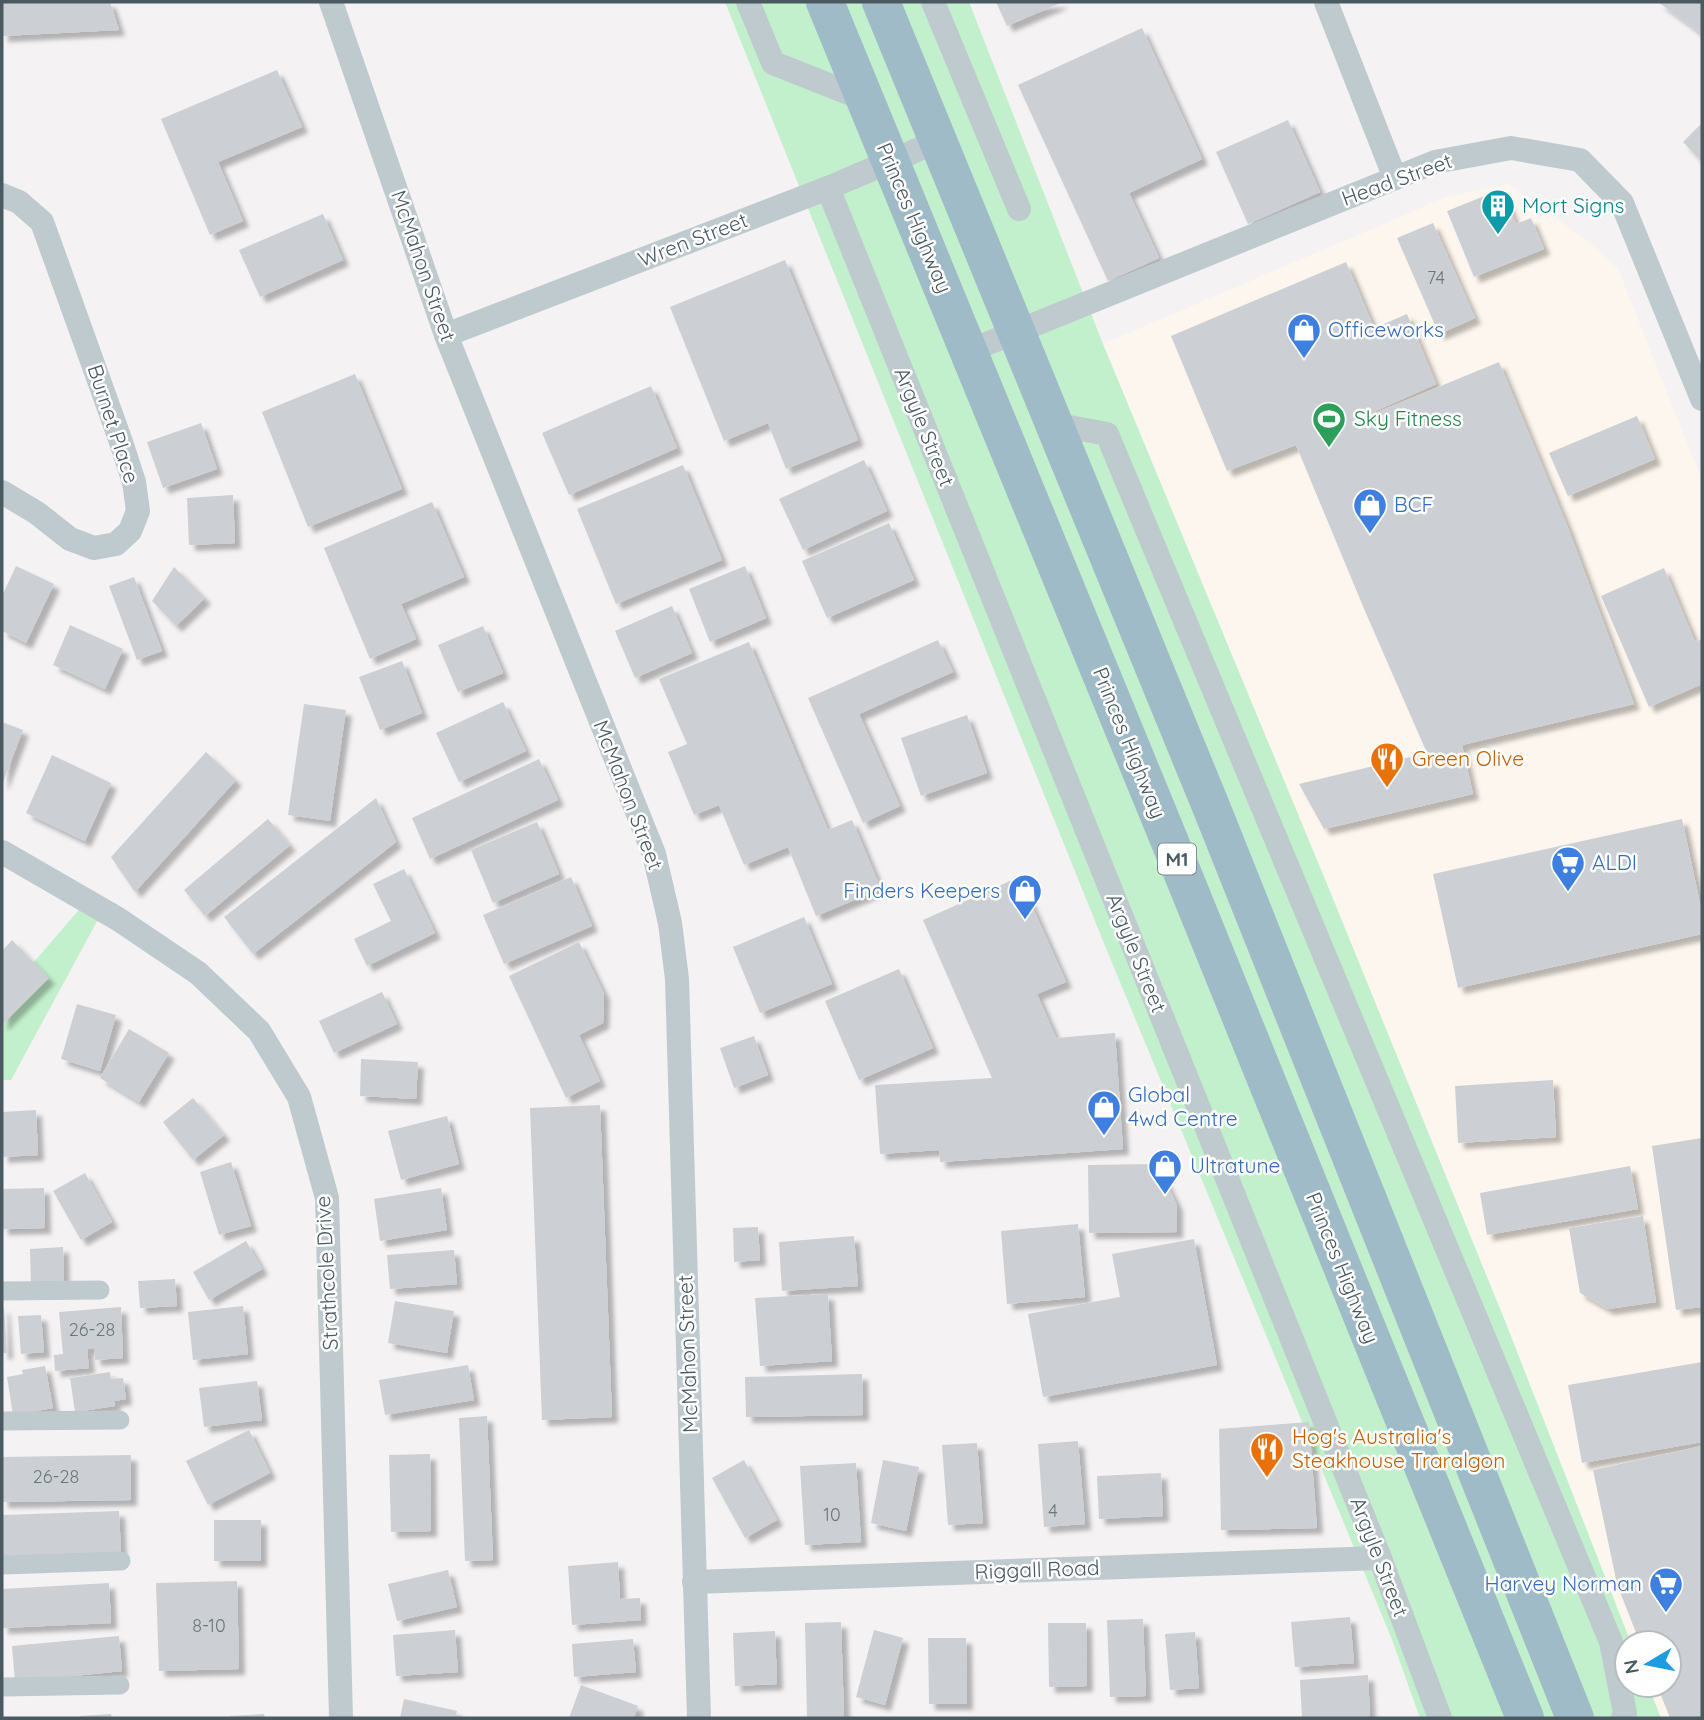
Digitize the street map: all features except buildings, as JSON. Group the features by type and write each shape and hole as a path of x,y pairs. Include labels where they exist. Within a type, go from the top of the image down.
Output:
{"highway":[{"name":"Princes Highway","path":"825,2 1525,1718"},
{"name":"M1","path":"881,2 1242,885 1575,1718"}],"street":[{"name":"McMahon Street","path":"331,2 446,335 654,854 670,922 677,979 699,1718"},
{"path":"748,2 773,63 864,99"},
{"path":"933,2 1018,209"},
{"path":"1326,2 1395,178"},
{"name":"Wren Street","path":"446,335 828,188 938,141"},
{"name":"Head Street","path":"969,351 1435,162 1511,148 1580,160 1622,204 1702,399"},
{"name":"Argyle Street","path":"828,188 1380,1558 1440,1718"},
{"name":"Burnet Place","path":"2,195 19,202 42,222 120,439 134,482 138,511 130,531 116,544 94,548 70,539 37,513 2,492"},
{"path":"1053,424 1107,434 1611,1642 1625,1713 1623,1718"},
{"name":"Strathcole Drive","path":"2,852 118,919 198,974 259,1031 299,1097 327,1198 341,1718"},
{"path":"2,1291 100,1290"},
{"path":"2,1421 120,1420"},
{"name":"Riggall Road","path":"694,1582 1380,1558"},
{"path":"2,1565 121,1561"},
{"path":"2,1687 120,1685"}],"shaded area":[{"path":"1508,184 1594,246 1618,269 1702,480 1702,1718 1661,1718 1654,1699 1683,1699 1683,1629 1626,1629 1505,1321 1103,344 1449,196"}],"green space":[{"path":"725,2 969,2 1103,344 1505,1321 1626,1629 1613,1629 1613,1699 1654,1699 1661,1718 1420,1718 1391,1637 1103,941"},
{"path":"84,904 101,914 11,1080 2,1080 2,999"}],"place":[{"name":"Mort Signs","path":"1498,236"},
{"name":"Officeworks","path":"1304,360"},
{"name":"Sky Fitness","path":"1329,449"},
{"name":"BCF","path":"1370,535"},
{"name":"Green Olive","path":"1387,789"},
{"name":"ALDI","path":"1568,893"},
{"name":"Finders Keepers","path":"1025,921"},
{"name":"Global 4wd Centre","path":"1104,1137"},
{"name":"Ultratune","path":"1165,1196"},
{"name":"Hog's Australia's Steakhouse Traralgon","path":"1267,1479"},
{"name":"Harvey Norman","path":"1666,1614"}]}
